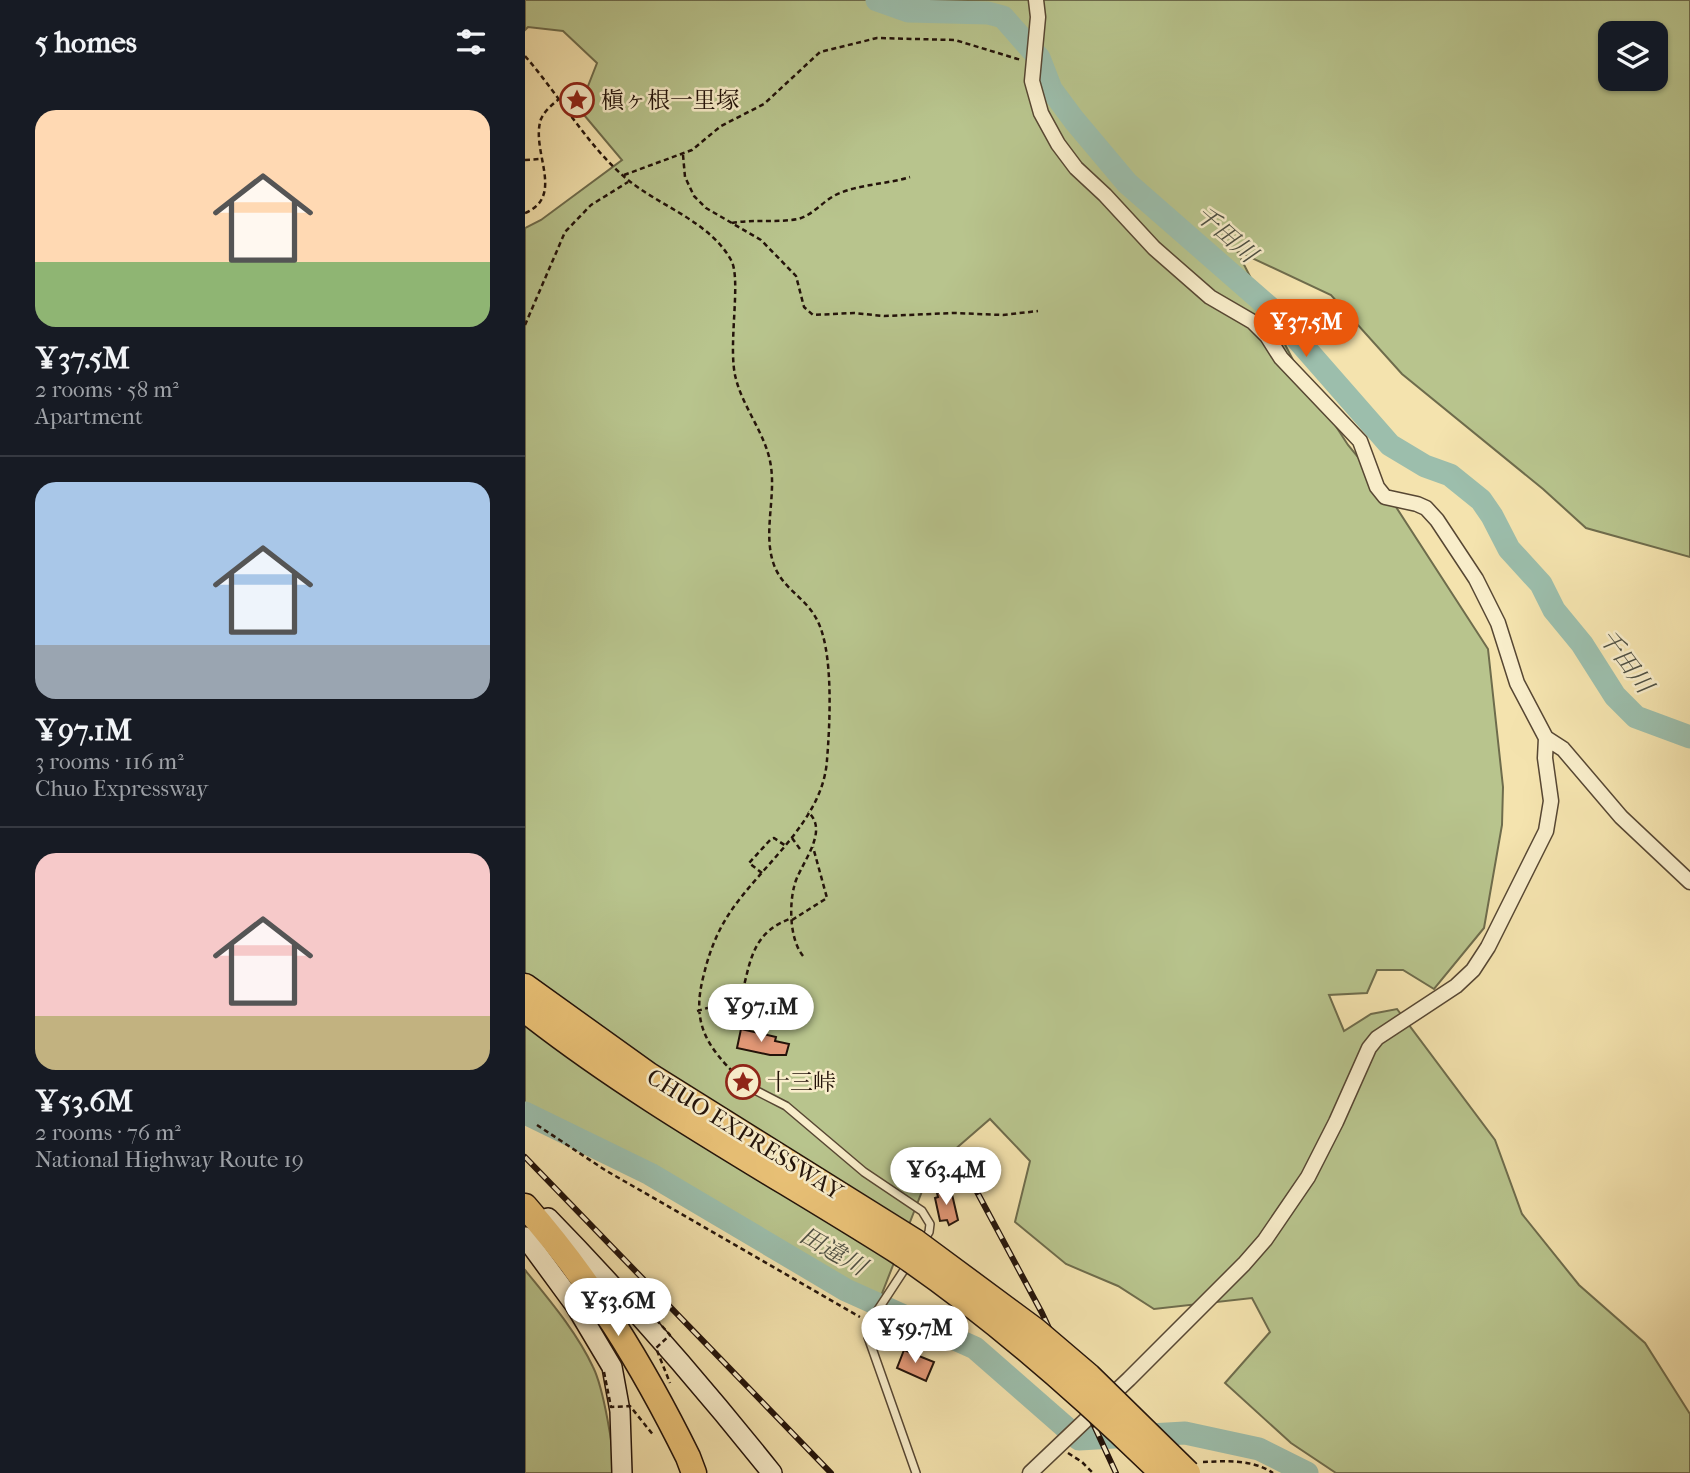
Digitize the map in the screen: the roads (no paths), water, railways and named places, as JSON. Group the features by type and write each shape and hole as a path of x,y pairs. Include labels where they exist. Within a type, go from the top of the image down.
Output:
{"highway":[{"name":"CHUO EXPRESSWAY","path":"525,986 649,1075 1035,1330 1192,1470"},
{"name":"CHUO EXPRESSWAY","path":"525,1010 593,1061 685,1122 909,1248 945,1284 1067,1384 1162,1473"},
{"path":"525,1206 567,1254 638,1360 683,1446 694,1473"},
{"path":"525,1226 563,1271 626,1362 660,1426 680,1473"},
{"path":"1067,1384 1068,1400 1145,1473"}],"street":[{"path":"1036,0 1038,17 1032,81 1041,113 1076,168 1105,194 1153,248 1196,286 1253,322 1267,336 1281,358 1360,441 1377,487 1385,497 1417,504 1426,508 1437,520 1476,579 1498,624 1517,682 1546,738 1563,750 1621,817 1690,882"},
{"path":"1030,1473 1244,1264 1265,1240 1308,1177 1365,1056 1377,1038 1457,986 1482,958 1546,831 1551,801 1545,758 1546,738"},
{"path":"525,1194 636,1311 707,1391 768,1468"},
{"path":"525,1237 575,1305 612,1367 620,1411 622,1473"}],"lane":[{"path":"747,1086 786,1106 845,1156 928,1217 929,1232 870,1321 868,1337 916,1473"}],"waterway":[{"name":"千田川","path":"877,0 908,11 988,13 1003,17 1039,58 1051,89 1074,120 1127,183 1270,308 1390,445 1425,466 1450,475 1481,500 1509,549 1541,584 1554,610 1582,644 1615,696 1636,717 1690,737"},
{"name":"田違川","path":"525,1113 650,1174 846,1290 975,1348 1079,1439 1185,1433 1259,1449 1307,1473"}],"railway":[{"path":"525,1157 831,1473"},
{"path":"969,1177 1042,1313 1116,1473"}],"place":[{"name":"槇ヶ根一里塚","path":"577,100"},
{"name":"十三峠","path":"743,1082"}]}
